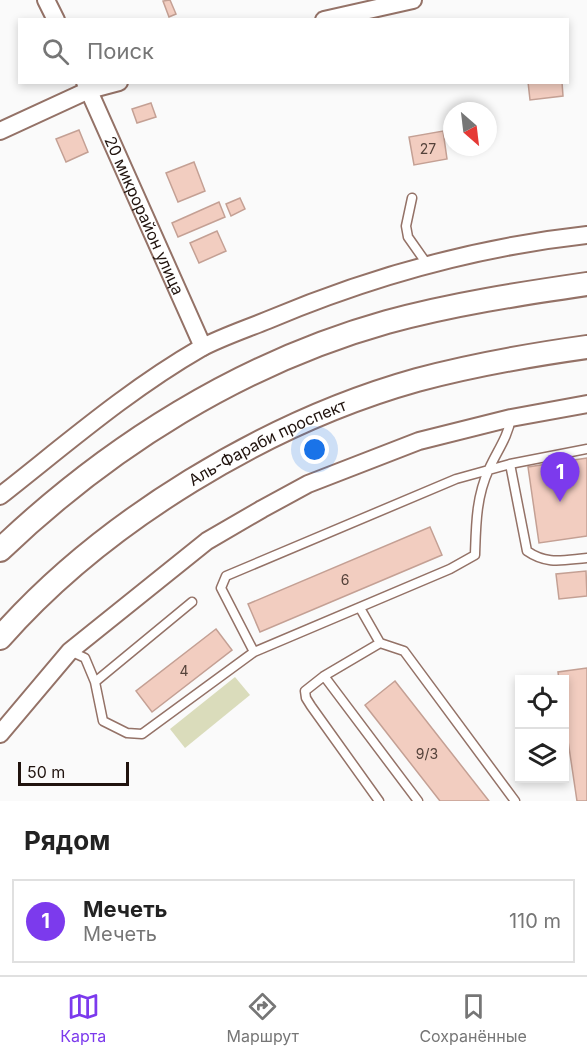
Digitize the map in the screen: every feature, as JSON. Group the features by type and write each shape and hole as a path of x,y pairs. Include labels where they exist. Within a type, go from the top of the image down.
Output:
{"street":[{"path":"46,0 55,18"},
{"path":"333,18 413,0"},
{"path":"0,131 87,86 103,84"},
{"name":"20 микрорайон улица","path":"87,86 203,347"},
{"path":"0,496 137,388 203,347 307,303 427,264 587,234"},
{"path":"0,550 39,512 102,463 164,422 234,382 312,348 386,323 479,300 587,284"},
{"name":"Аль-Фараби проспект","path":"0,638 80,560 168,495 245,450 324,413 416,381 506,359 587,347"},
{"path":"0,734 70,651 207,542 308,484 419,441 511,418 587,404"}],"lane":[{"path":"412,198 406,226 408,237 427,264"},
{"path":"70,651 85,658 95,682 103,721 127,733 142,734 254,652 450,569 475,555 477,502 489,470 508,432 511,418"},
{"path":"254,652 220,588 226,576 456,479 510,464 587,449"},
{"path":"510,464 527,551 538,559 554,561 587,558"},
{"path":"95,682 192,602"},
{"path":"360,608 380,643 404,651 515,801"},
{"path":"379,801 306,698 305,691 324,676 380,643"},
{"path":"324,676 418,801"}],"green space":[{"path":"235,677 250,695 185,748 170,729"}],"building":[{"path":"170,0 176,14 169,17 163,1"},
{"path":"528,84 562,84 563,96 530,100"},
{"path":"151,103 156,117 137,123 132,109"},
{"path":"79,130 88,152 66,162 56,139"},
{"path":"443,131 443,156 447,156 447,159 414,165 409,137"},
{"path":"194,162 205,191 178,202 166,173"},
{"path":"240,198 245,209 231,216 226,204"},
{"path":"219,202 225,217 178,237 172,223"},
{"path":"217,231 226,251 199,263 190,243"},
{"path":"587,458 587,536 539,543 528,467"},
{"path":"430,527 442,555 260,632 248,604"},
{"path":"586,571 587,596 559,599 556,574"},
{"path":"216,629 232,650 152,712 136,691"},
{"path":"587,668 587,801 577,801 569,747 569,675 558,675 558,672"},
{"path":"395,681 489,801 440,801 365,705"}],"place":[{"name":"Мечеть","path":"560,502"}]}
